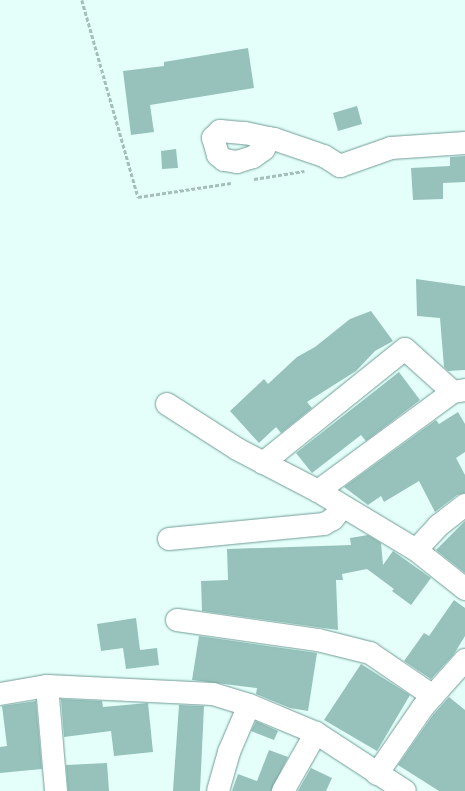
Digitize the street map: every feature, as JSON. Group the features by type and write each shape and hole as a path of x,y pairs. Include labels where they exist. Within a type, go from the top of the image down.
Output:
{"street":[{"path":"268,138 324,156 340,166 391,148 465,143"},
{"path":"263,464 405,349 459,391 318,491"},
{"path":"167,404 263,464 318,491 416,550 465,589"},
{"path":"416,550 438,526 465,505"},
{"path":"169,539 324,524 334,519 343,506"},
{"path":"177,620 318,640 370,653 433,696"},
{"path":"377,774 433,696 465,660"},
{"path":"47,686 56,791"},
{"path":"0,694 47,686 213,694 249,705 316,734 405,791"},
{"path":"218,791 229,752 249,705"},
{"path":"283,791 316,734"}],"path":[{"path":"82,0 138,197 239,182"},
{"path":"247,180 309,171"}],"building":[{"path":"248,48 254,88 150,105 154,132 131,135 123,71 164,66 164,62"},
{"path":"357,106 362,124 338,131 333,113"},
{"path":"176,149 178,168 162,169 161,151"},
{"path":"465,156 465,182 443,183 443,199 413,200 411,168 450,166 450,157"},
{"path":"416,279 465,286 465,370 448,371 444,367 440,318 417,316"},
{"path":"371,311 393,341 375,351 356,371 307,402 312,408 281,433 276,427 259,443 230,411 264,379 268,384 297,357 315,347 350,319"},
{"path":"399,372 420,400 366,441 361,435 312,473 296,453"},
{"path":"458,412 465,424 465,452 456,458 465,475 465,493 457,495 435,512 419,481 384,502 381,496 368,505 344,487 436,420 439,424"},
{"path":"465,521 465,573 436,550"},
{"path":"368,535 381,543 383,565 393,551 431,578 411,605 392,591 394,589 367,569 342,574 343,580 336,580 338,630 202,611 201,581 228,580 227,549 351,545 350,538"},
{"path":"454,600 465,608 465,636 454,654 431,679 404,661 424,633 429,636"},
{"path":"136,618 140,650 157,648 159,665 126,669 123,648 101,651 97,624"},
{"path":"199,636 317,653 308,711 290,708 256,694 257,688 192,680"},
{"path":"361,664 410,695 377,751 324,720"},
{"path":"449,697 465,710 465,791 439,791 398,765 433,715"},
{"path":"61,699 102,701 103,707 148,703 153,752 114,756 111,731 64,737"},
{"path":"36,701 42,769 0,773 0,747 7,746 2,706"},
{"path":"179,705 204,706 200,791 173,791"},
{"path":"256,721 278,731 274,740 251,731"},
{"path":"269,750 288,757 271,791 232,791 238,774 257,781"},
{"path":"107,763 109,791 68,791 66,765"},
{"path":"311,768 332,778 326,791 298,791"}]}
